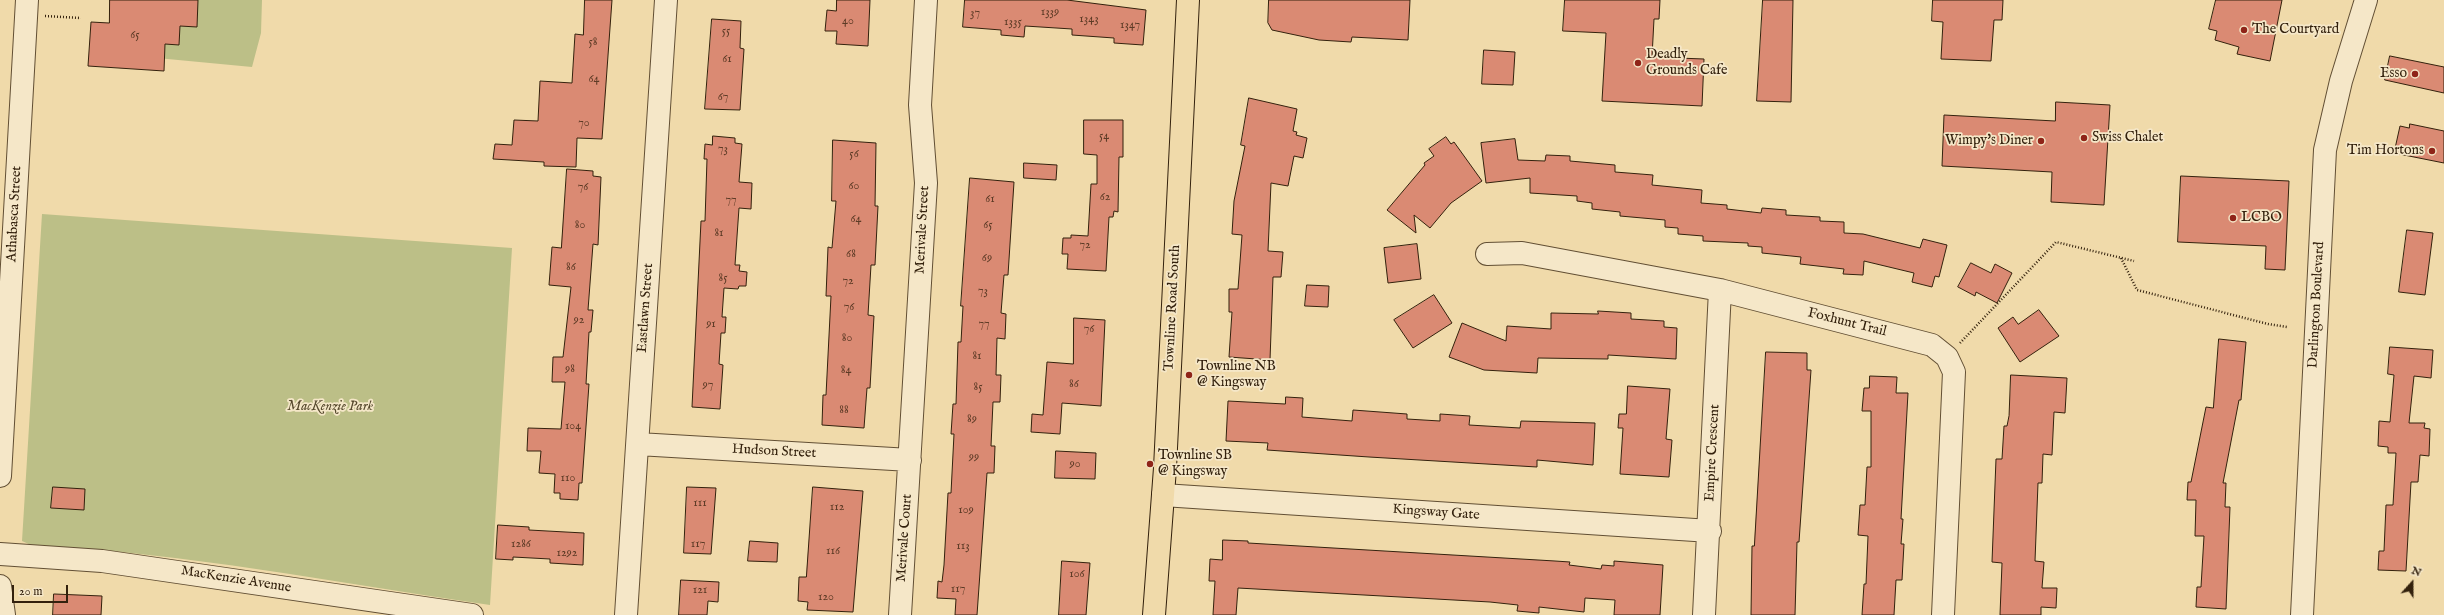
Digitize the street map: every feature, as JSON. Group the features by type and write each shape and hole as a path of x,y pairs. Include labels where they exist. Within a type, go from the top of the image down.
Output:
{"main road":[{"name":"Townline Road South","path":"1154,615 1163,495 1188,0"}],"street":[{"name":"Athabasca Street","path":"0,476 8,183 27,0"},
{"name":"Eastlawn Street","path":"626,615 666,0"},
{"name":"Merivale Street","path":"910,460 926,183 920,105 926,0"},
{"name":"Darlington Boulevard","path":"2302,615 2325,150 2341,81 2366,0"},
{"name":"Foxhunt Trail","path":"1487,254 1522,253 1720,290 1932,345 1947,356"},
{"name":"Empire Crescent","path":"1704,615 1710,531 1720,290"},
{"path":"1943,615 1954,372 1947,356"},
{"name":"Hudson Street","path":"638,444 910,460"},
{"name":"Merivale Court","path":"900,615 910,460"},
{"name":"Kingsway Gate","path":"1163,495 1710,531"},
{"name":"MacKenzie Avenue","path":"0,554 102,561 472,615"},
{"path":"0,586 4,615"}],"path":[{"path":"45,16 81,18"},
{"path":"1947,356 2056,242 2134,261"},
{"path":"2121,258 2137,290 2268,324 2287,327"}],"green space":[{"path":"197,0 262,0 261,33 252,67 157,58 157,38 179,22"},
{"name":"MacKenzie Park","path":"42,214 512,248 490,605 204,562 89,549 31,545 22,541"}],"building":[{"path":"110,0 198,0 197,27 180,26 179,45 165,44 164,71 88,66 91,22 109,23"},
{"path":"585,0 612,0 602,139 577,138 576,167 544,166 544,162 493,159 495,144 512,145 514,120 538,121 540,81 572,83 575,34 583,35"},
{"path":"837,0 870,0 868,46 836,44 837,31 825,31 827,10 836,11"},
{"path":"965,0 1067,0 1146,10 1143,45 1114,43 1114,38 1072,35 1072,29 1025,26 1024,37 1001,35 1001,30 963,27"},
{"path":"1269,0 1410,0 1408,40 1352,37 1351,42 1319,40 1272,30 1268,23"},
{"path":"1565,0 1660,0 1659,19 1654,19 1652,57 1704,59 1702,106 1602,101 1606,33 1563,31"},
{"path":"1763,0 1793,0 1791,102 1757,101"},
{"path":"1933,0 2003,0 2002,20 1994,20 1991,61 1941,59 1943,22 1932,21"},
{"name":"The Courtyard","path":"2216,0 2282,0 2270,61 2237,54 2239,47 2215,40 2217,31 2209,29"},
{"path":"712,19 741,21 740,48 744,49 740,110 705,109"},
{"path":"1484,50 1515,52 1513,85 1482,84"},
{"name":"Esso","path":"2390,56 2444,67 2444,93 2385,80"},
{"path":"1249,98 1297,109 1293,131 1297,132 1296,135 1307,138 1303,158 1294,156 1288,186 1271,183 1268,251 1283,252 1281,277 1273,277 1270,360 1229,357 1232,312 1229,312 1229,289 1238,289 1242,235 1232,234 1234,201 1245,146 1241,145"},
{"path":"2056,102 2110,105 2104,205 2051,202 2052,172 1942,166 1944,115 2055,121"},
{"path":"1084,120 1123,120 1123,157 1119,157 1118,212 1114,211 1113,217 1109,217 1106,271 1067,269 1068,254 1062,254 1063,238 1071,238 1071,235 1088,236 1091,184 1097,184 1097,155 1084,154"},
{"path":"2410,124 2444,131 2444,163 2394,153 2400,126 2409,128"},
{"path":"713,136 735,138 735,143 742,144 739,182 752,183 751,209 739,208 735,265 740,265 739,271 747,272 746,286 739,286 738,289 724,288 722,317 726,317 725,333 721,333 719,364 723,365 720,409 692,407 701,221 705,221 707,159 704,159 705,144 712,145"},
{"path":"1446,137 1451,144 1454,142 1482,181 1451,203 1430,228 1414,215 1416,233 1387,210 1425,165 1424,163 1434,156 1429,149"},
{"path":"1515,139 1518,160 1545,161 1546,155 1570,156 1570,161 1615,165 1615,172 1653,175 1652,185 1702,190 1701,203 1727,205 1727,209 1761,213 1762,208 1786,210 1786,215 1820,217 1820,221 1844,222 1844,233 1863,234 1920,248 1923,239 1947,245 1939,277 1935,276 1932,287 1912,282 1914,273 1864,261 1863,275 1843,274 1844,269 1800,264 1801,257 1762,253 1762,247 1748,246 1748,243 1703,241 1703,236 1678,234 1678,228 1665,227 1665,220 1620,216 1620,212 1592,209 1592,203 1577,201 1577,196 1530,193 1530,178 1486,183 1481,143"},
{"path":"833,140 876,143 875,206 878,206 875,265 871,265 868,315 874,316 870,388 867,388 864,428 822,425 823,395 826,395 831,296 826,296 828,247 832,248 836,201 832,201"},
{"path":"1024,163 1057,165 1056,180 1024,178"},
{"path":"567,169 593,171 593,176 601,177 598,245 593,244 588,310 593,310 591,332 589,332 586,384 589,384 582,483 579,483 578,500 560,499 560,493 554,493 555,474 539,473 541,451 527,451 528,428 561,429 565,382 552,382 553,357 563,357 571,287 549,285 552,247 561,248"},
{"name":"LCBO","path":"2181,176 2289,181 2285,270 2265,269 2266,246 2178,242"},
{"path":"970,178 1014,182 1008,275 1004,275 1001,313 1006,314 1005,339 997,338 996,375 1001,375 1000,402 993,402 991,446 995,446 994,473 987,473 977,615 955,615 956,599 937,598 938,581 942,582 944,565 948,493 951,493 954,434 951,434 953,404 956,404 958,342 961,342 963,306 961,306"},
{"path":"2407,230 2433,233 2425,295 2399,292"},
{"path":"1417,244 1421,279 1388,283 1384,248"},
{"path":"1971,263 1991,273 1995,264 2012,273 1997,303 1976,292 1975,296 1958,287"},
{"path":"1307,285 1329,286 1328,307 1305,306"},
{"path":"1434,295 1452,323 1413,348 1394,320"},
{"path":"2039,310 2059,336 2020,362 1998,328 2013,317 2018,324"},
{"path":"1598,311 1631,313 1631,319 1664,321 1664,327 1677,328 1676,359 1608,355 1608,359 1538,358 1537,373 1484,370 1449,357 1462,323 1506,341 1507,326 1551,329 1551,313 1598,314"},
{"path":"1074,318 1105,320 1101,406 1062,403 1060,434 1031,432 1032,414 1043,415 1047,362 1073,364"},
{"path":"2219,339 2246,342 2241,400 2239,400 2223,483 2226,483 2225,507 2230,507 2226,609 2196,607 2197,587 2201,587 2204,536 2195,536 2196,500 2187,500 2188,482 2191,482 2206,407 2213,408"},
{"path":"2390,347 2433,350 2431,378 2414,376 2409,423 2425,423 2424,428 2430,429 2429,456 2420,455 2418,482 2411,482 2406,571 2378,570 2379,551 2384,551 2386,505 2393,505 2396,453 2388,453 2388,447 2378,446 2379,421 2390,422 2394,375 2388,374"},
{"path":"1766,352 1807,353 1807,370 1811,370 1799,542 1797,542 1795,615 1751,615 1752,546 1754,546"},
{"path":"2011,375 2067,378 2065,413 2054,412 2052,455 2043,454 2042,483 2038,483 2035,561 2044,562 2042,588 2057,588 2056,608 2041,607 2041,615 2000,615 2002,563 1992,562 1996,459 2002,459 2004,426 2007,426 2009,416"},
{"path":"1870,376 1897,377 1896,393 1908,393 1901,519 1903,519 1901,544 1904,544 1902,580 1896,580 1894,615 1862,615 1864,584 1866,584 1868,536 1858,535 1860,505 1865,505 1867,467 1871,467 1871,411 1862,411 1864,388 1869,388"},
{"path":"1628,386 1670,389 1666,439 1672,440 1669,477 1620,474 1623,428 1618,428 1619,414 1626,414"},
{"path":"1286,397 1303,398 1302,417 1352,421 1353,410 1407,414 1407,419 1440,421 1440,414 1470,416 1469,425 1520,428 1521,421 1595,423 1593,465 1537,460 1537,467 1369,457 1267,450 1268,443 1226,441 1228,401 1285,404"},
{"path":"1056,451 1096,453 1095,479 1055,478"},
{"path":"53,487 85,489 84,510 51,508"},
{"path":"687,487 716,488 711,554 684,553"},
{"path":"813,487 863,491 853,612 807,610 808,602 798,601 799,577 806,577"},
{"path":"498,525 529,527 529,530 584,533 583,565 550,563 550,559 513,557 513,560 496,559"},
{"path":"1223,540 1248,541 1248,543 1570,562 1569,565 1601,569 1602,565 1614,566 1614,561 1663,565 1660,615 1614,615 1615,600 1585,598 1584,612 1539,607 1539,613 1517,611 1518,605 1490,602 1238,588 1236,615 1213,615 1215,581 1209,581 1210,559 1222,560"},
{"path":"750,541 778,543 777,562 748,561"},
{"path":"1062,561 1090,563 1086,615 1059,615"},
{"path":"681,580 719,582 718,602 708,601 707,615 679,615"},
{"path":"54,594 102,596 101,615 53,615"}],"place":[{"name":"The Courtyard","path":"2244,30"},
{"name":"Deadly Grounds Cafe","path":"1638,63"},
{"name":"Esso","path":"2415,74"},
{"name":"Swiss Chalet","path":"2084,138"},
{"name":"Wimpy's Diner","path":"2041,141"},
{"name":"Tim Hortons","path":"2432,151"},
{"name":"LCBO","path":"2233,218"},
{"name":"Townline NB @ Kingsway","path":"1189,375"},
{"name":"Townline SB @ Kingsway","path":"1150,464"}]}
